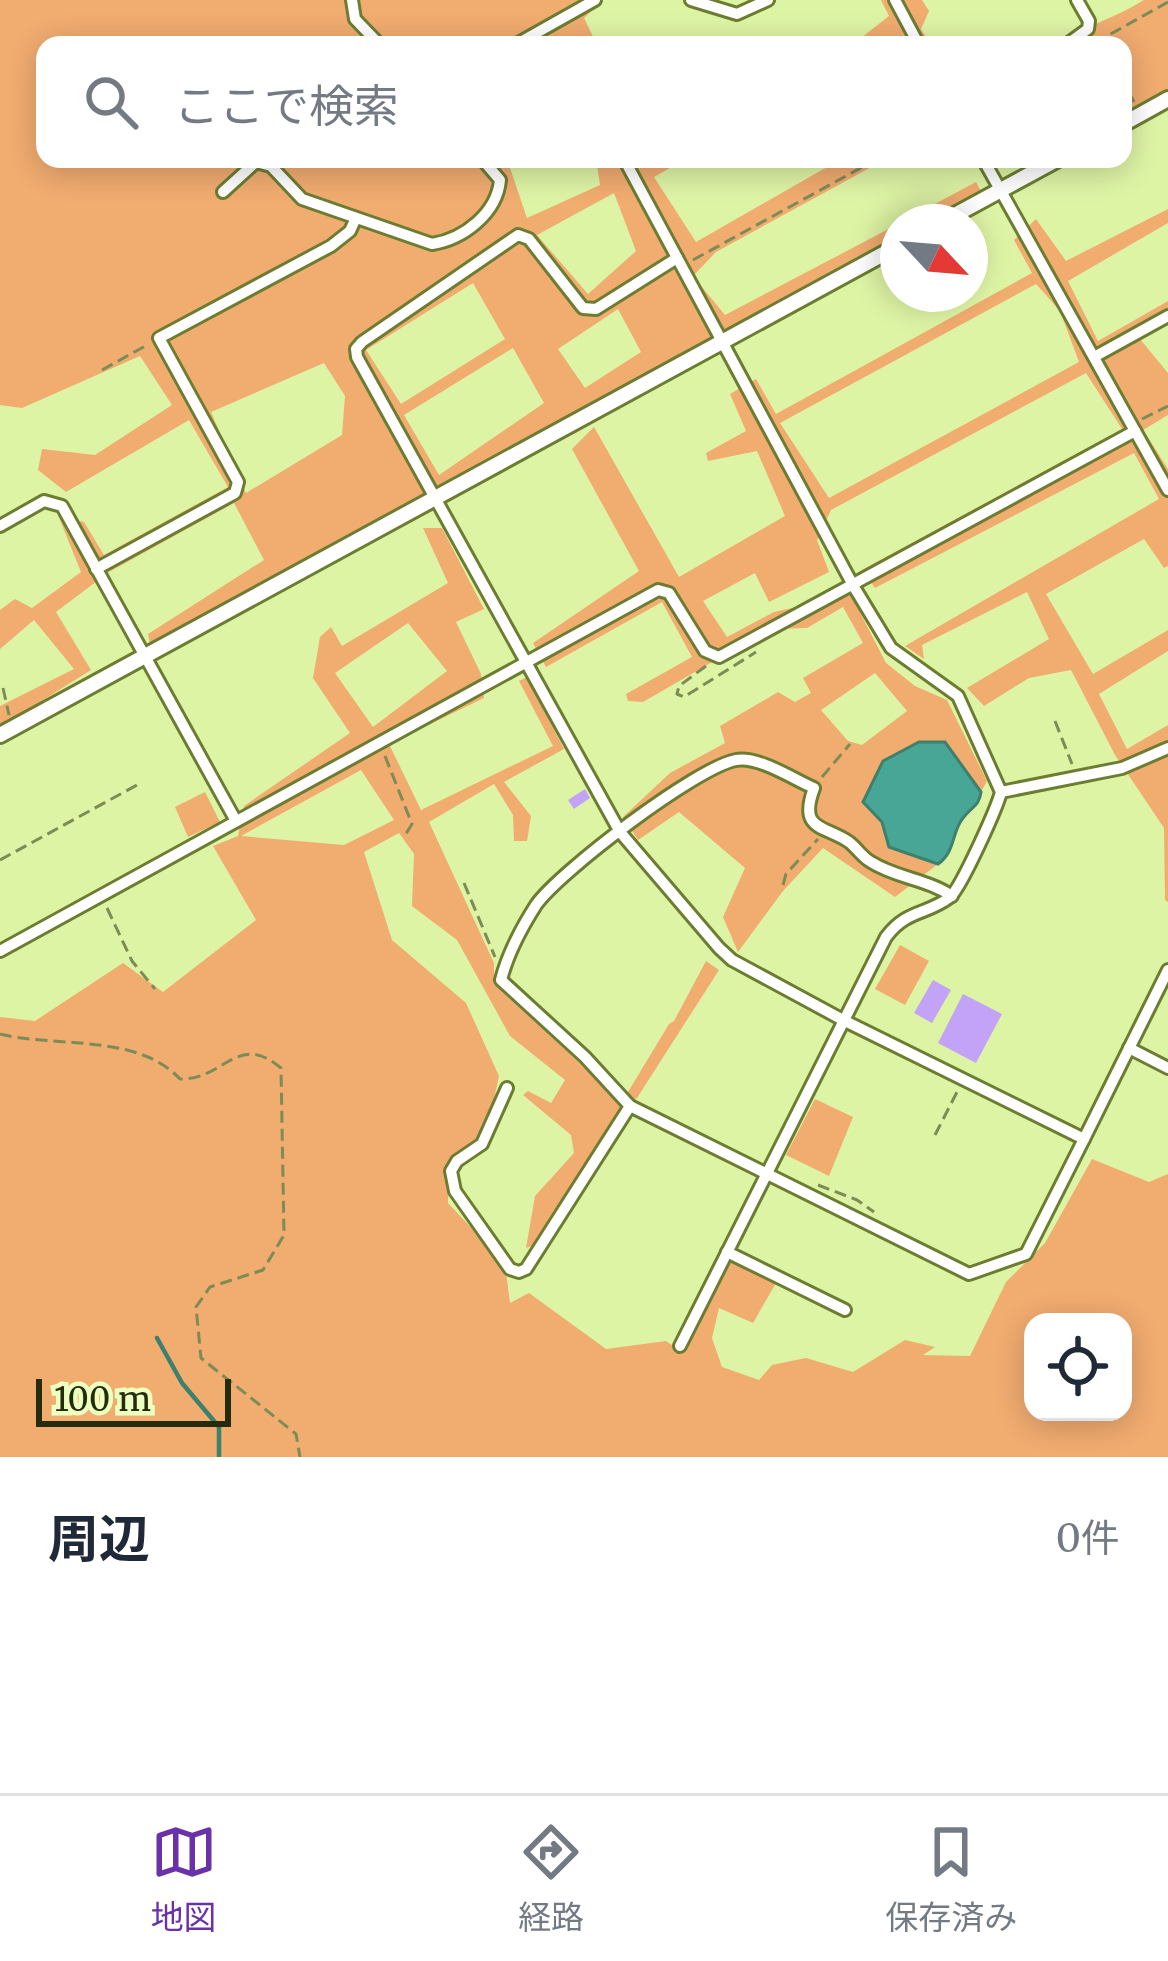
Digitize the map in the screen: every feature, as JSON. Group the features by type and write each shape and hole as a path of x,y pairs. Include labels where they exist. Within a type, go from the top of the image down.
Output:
{"street":[{"path":"352,0 356,19 372,36"},
{"path":"531,36 595,0"},
{"path":"691,0 725,13 768,0"},
{"path":"895,0 914,36"},
{"path":"1078,0 1089,21 1088,29 1078,36"},
{"path":"1132,119 1168,99"},
{"path":"224,192 250,168"},
{"path":"273,168 302,199 432,244 482,219 499,197 500,180 490,168"},
{"path":"630,168 854,587 891,648 958,696 1001,792 952,896 896,923 680,1346"},
{"path":"988,168 1168,490"},
{"path":"976,204 1041,168"},
{"path":"96,569 235,494 238,482 159,338 332,246 355,220"},
{"path":"679,263 596,309 583,308 529,239 518,235 362,342 357,357 620,832 732,960 1084,1138"},
{"path":"6,732 880,256"},
{"path":"1094,357 1168,316"},
{"path":"0,951 658,590 670,593 705,651 719,657 1135,431"},
{"path":"0,526 44,501 62,506 236,821"},
{"path":"1001,792 1122,768 1168,748"},
{"path":"952,896 868,861 847,840 824,833 814,825 808,804 814,788 752,761 736,760 685,782 537,904 501,980 585,1057 629,1106 969,1274 1026,1254 1168,970"},
{"path":"1129,1048 1168,1068"},
{"path":"507,1088 482,1144 457,1161 451,1172 455,1191 510,1269 519,1272 526,1269 629,1106"},
{"path":"727,1252 844,1310"}],"path":[{"path":"1107,36 1168,2"},
{"path":"1132,98 1141,114"},
{"path":"679,263 860,168"},
{"path":"102,370 159,338"},
{"path":"1135,431 1140,420 1168,406"},
{"path":"3,688 6,732"},
{"path":"1054,721 1077,777"},
{"path":"380,743 412,824 404,837"},
{"path":"814,788 850,744"},
{"path":"0,860 137,784"},
{"path":"783,885 786,874 824,833"},
{"path":"464,883 494,956 504,968"},
{"path":"101,895 132,961 155,989"},
{"path":"0,1034 116,1048 167,1065 180,1079 198,1079 247,1052 263,1053 281,1068 284,1235 263,1270 210,1287 196,1307 201,1358 296,1434 300,1457"},
{"path":"935,1135 964,1080"}],"shaded area":[{"path":"0,0 603,0 584,18 593,36 36,36 36,168 510,168 527,218 600,185 597,168 670,168 654,177 696,242 825,168 870,168 716,252 693,276 725,315 880,233 880,250 669,360 150,645 148,634 264,560 234,503 109,572 56,612 91,670 0,727 0,706 74,669 34,620 0,649 0,610 15,599 32,608 81,572 58,515 84,522 104,555 228,487 189,420 66,492 38,470 42,449 95,455 172,405 140,356 22,408 0,405","holes":["614,193 636,251 588,294 537,235","473,283 505,339 401,404 366,350","618,309 641,352 585,388 558,349","513,348 544,403 439,475 404,415","324,363 345,396 342,435 246,493 211,412"]},
{"path":"881,0 922,0 929,11 921,29 925,36 863,36 889,16"},
{"path":"1144,0 1168,0 1168,91 1132,110 1132,36 1070,36"},
{"path":"976,182 984,197 970,204 935,204"},
{"path":"1168,209 1168,223 1068,281 1098,341 1168,301 1168,323 1140,339 1168,373 1168,415 1143,430 1168,469 1168,566 1164,568 1144,539 1046,594 1093,674 1168,630 1168,651 1099,694 1127,749 1168,725 1168,902 1164,828 1115,755 1071,670 1029,678 984,706 967,688 1049,639 1027,592 922,645 924,659 905,646 1159,499 1134,453 875,588 862,570 1122,429 1086,373 831,510 817,540 829,572 769,602 755,573 703,601 727,637 774,612 851,595 886,663 915,686 947,700 987,781 981,792 945,742 863,802 882,822 889,847 938,864 895,897 823,848 783,891 738,952 723,917 745,868 679,812 638,840 623,817 670,773 725,743 720,726 778,692 795,702 811,693 803,678 863,643 843,607 807,628 769,629 643,702 628,701 626,694 692,657 662,602 546,667 533,643 639,571 572,449 594,427 679,577 785,516 757,451 708,461 706,453 746,431 730,394 756,379 776,414 961,312 984,312 780,423 829,498 1079,362 1060,311 1036,284 988,310 988,297 1032,273 1014,240 1036,219 1066,261","holes":["875,673 907,711 862,745 848,741 821,710"]},
{"path":"423,528 442,528 484,609 456,622 481,674 484,698 389,744 421,810 553,746 519,681 527,677 564,749 504,782 531,816 527,841 514,841 513,815 494,784 429,822 494,963 494,984 613,1094 628,1092 706,961 719,970 537,1244 526,1248 535,1196 574,1153 571,1135 523,1095 528,1091 551,1103 565,1080 510,1036 457,940 412,906 414,854 399,833 364,852 392,940 466,1003 499,1076 486,1136 449,1166 448,1203 505,1264 510,1303 529,1293 606,1349 666,1341 682,1352 729,1261 776,1283 753,1323 719,1308 712,1338 722,1367 759,1380 772,1365 806,1358 853,1372 905,1340 935,1347 923,1355 970,1356 1006,1282 1045,1243 1092,1159 1149,1182 1168,1174 1168,1457 0,1457 0,1017 35,1021 123,963 163,992 256,920 213,846 238,836 244,806 350,733 313,678 320,637 331,627 342,646 448,583","holes":["408,623 447,671 373,727 335,673","361,770 394,820 344,845 241,836"]},
{"path":"205,792 220,822 188,837 175,807"},
{"path":"900,945 929,961 905,1005 875,989"},
{"path":"815,1099 853,1117 829,1176 786,1155"}],"water":[{"path":"919,742 945,742 981,792 938,864 889,847 882,822 863,802 883,761"}],"building":[{"path":"585,789 590,798 574,809 568,800"},
{"path":"933,980 951,990 932,1023 914,1013"},
{"path":"963,994 1002,1014 976,1063 938,1043"}],"waterway":[{"path":"157,1338 182,1383 219,1427 219,1457"}]}
